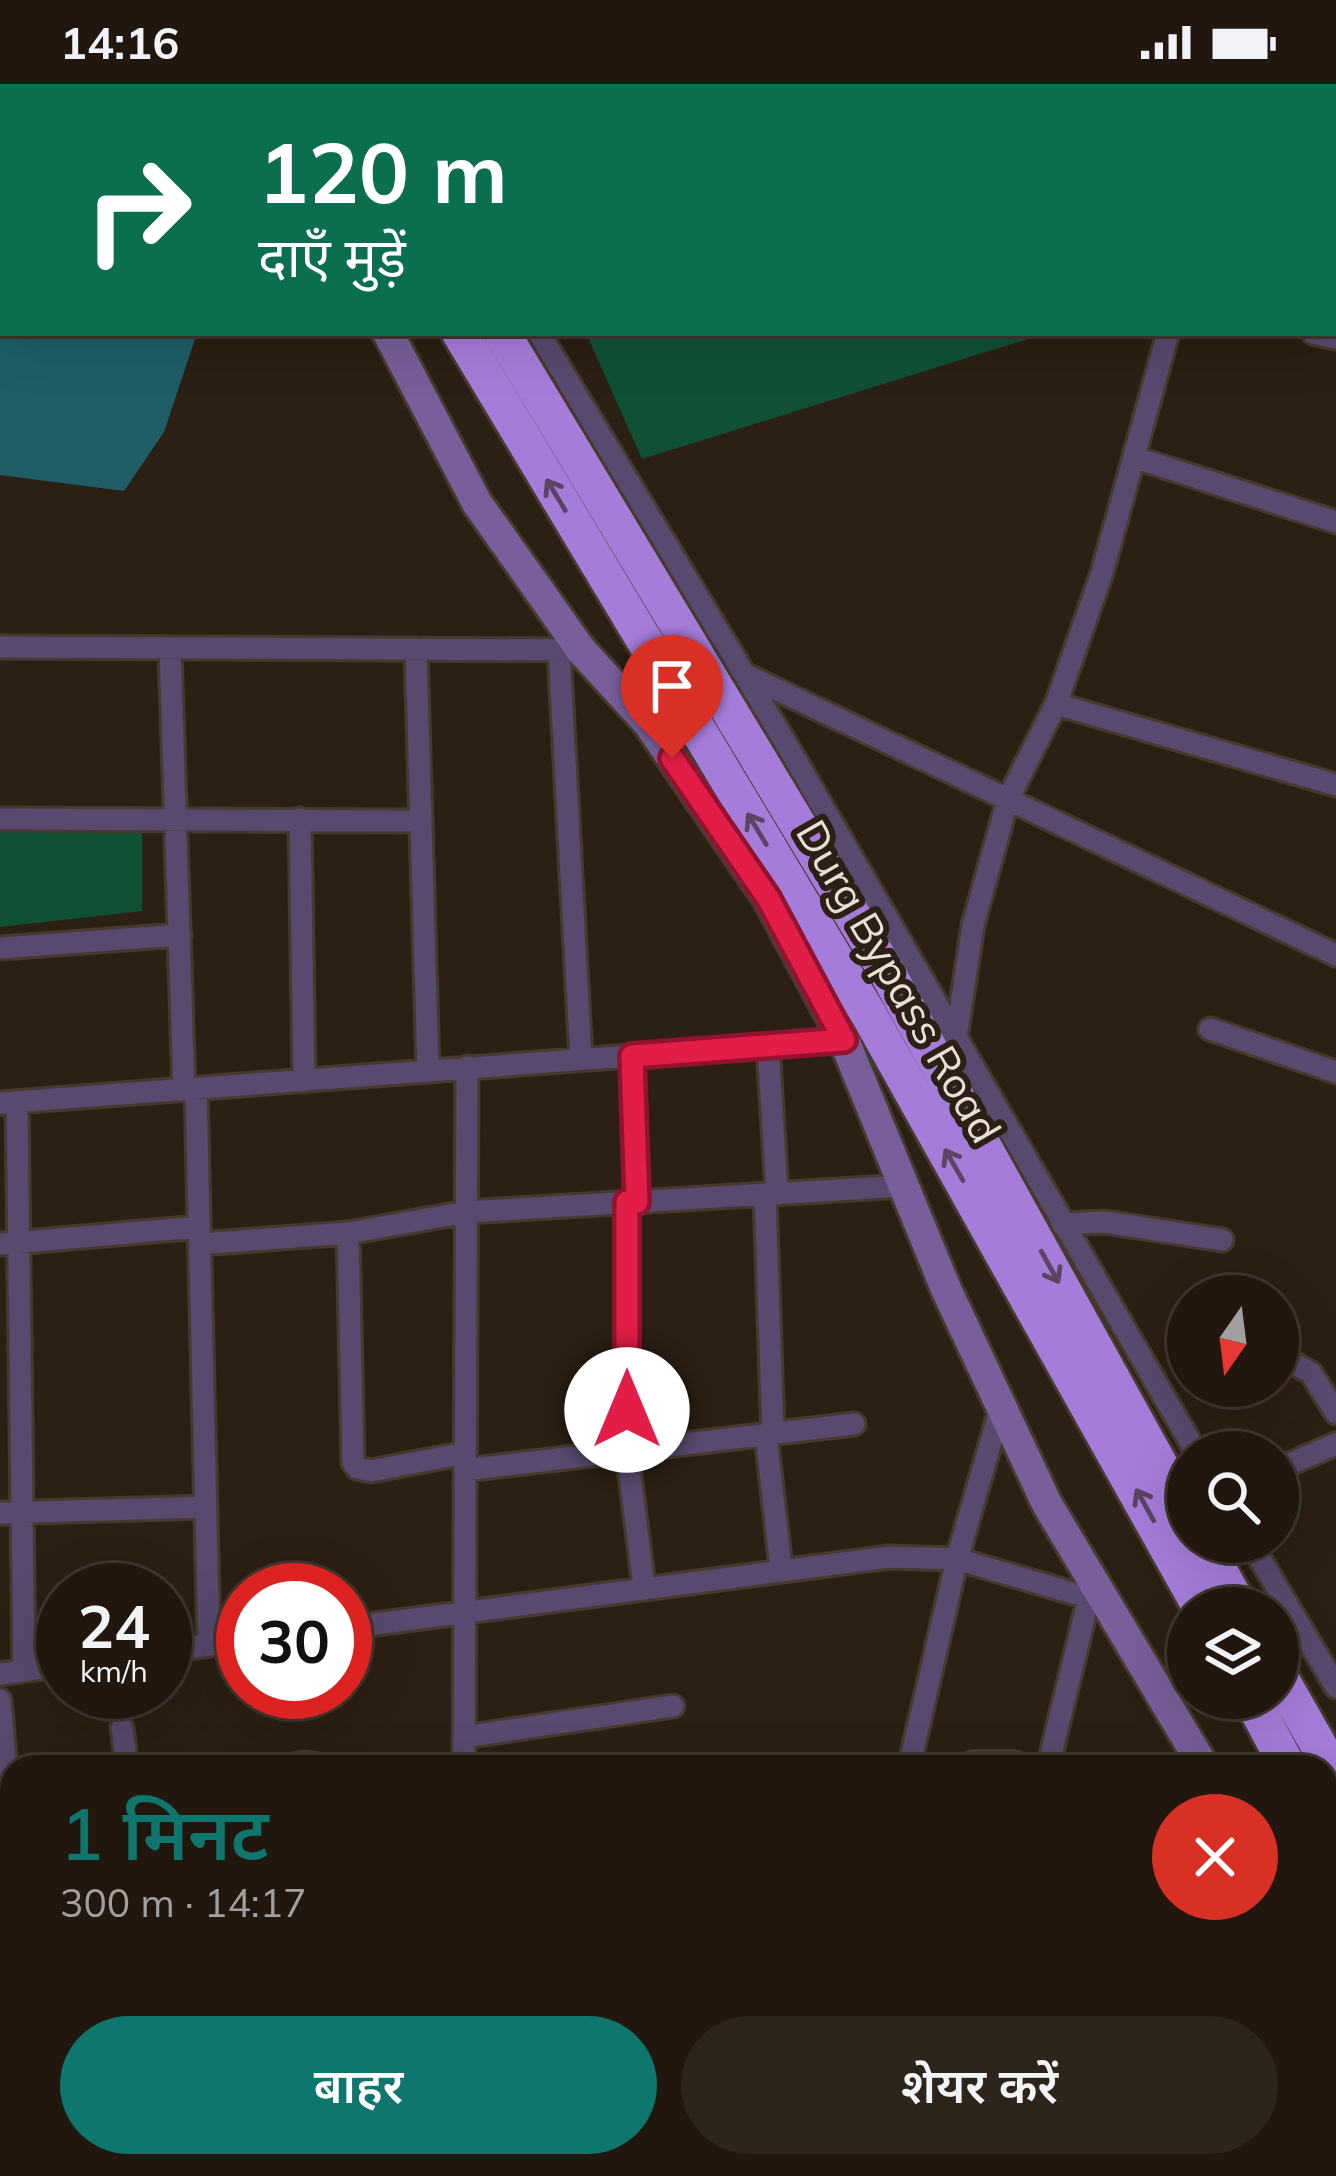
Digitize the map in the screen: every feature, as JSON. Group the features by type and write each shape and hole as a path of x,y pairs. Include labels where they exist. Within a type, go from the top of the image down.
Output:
{"highway":[{"name":"Durg Bypass Road","path":"462,336 869,1015 1190,1587"},
{"name":"Durg Bypass Road","path":"504,336 887,974 1167,1478"},
{"path":"1299,1711 1324,1755"},
{"path":"1262,1719 1282,1755"}],"street":[{"path":"390,336 477,503 570,650 648,723 768,898 844,1040 946,1289 1047,1504 1097,1600 1196,1755"},
{"path":"541,336 1184,1431"},
{"path":"956,1038 973,925 1008,800 1056,704 1102,573 1167,336"},
{"path":"1136,458 1336,522"},
{"path":"0,647 570,650"},
{"path":"170,648 180,935 199,1236 209,1645"},
{"path":"416,649 428,1070"},
{"path":"570,650 581,1059"},
{"path":"743,674 1336,955"},
{"path":"1056,704 1336,785"},
{"path":"0,818 421,821"},
{"path":"300,820 304,1081"},
{"path":"0,948 180,935"},
{"path":"1210,1029 1336,1072"},
{"path":"24,1670 10,1513 8,1102 844,1040"},
{"path":"768,1046 770,1435 781,1568"},
{"path":"632,1056 627,1451 644,1588"},
{"path":"464,1755 467,1067"},
{"path":"9,1244 347,1233 466,1212 904,1186"},
{"path":"1062,1224 1105,1222 1222,1240"},
{"path":"347,1233 353,1462 357,1468 370,1471 627,1451 854,1424"},
{"path":"1299,1366 1311,1373 1336,1413"},
{"path":"912,1755 957,1558 1001,1407"},
{"path":"1299,1460 1336,1444"},
{"path":"10,1513 206,1507"},
{"path":"372,1625 889,1557 957,1558 1097,1600"},
{"path":"1262,1563 1336,1687"},
{"path":"1052,1755 1097,1600"},
{"path":"192,1647 216,1644"},
{"path":"0,1674 36,1668"},
{"path":"0,1700 5,1755"},
{"path":"464,1737 673,1706"},
{"path":"122,1728 125,1755"}],"green space":[{"path":"587,336 1037,336 642,459"},
{"path":"0,827 142,827 142,911 0,927"}],"water":[{"path":"0,336 196,336 164,432 124,491 0,475"}],"route":[{"path":"627,1410 627,1202 637,1202 632,1056 844,1040 768,898 672,758"}]}
